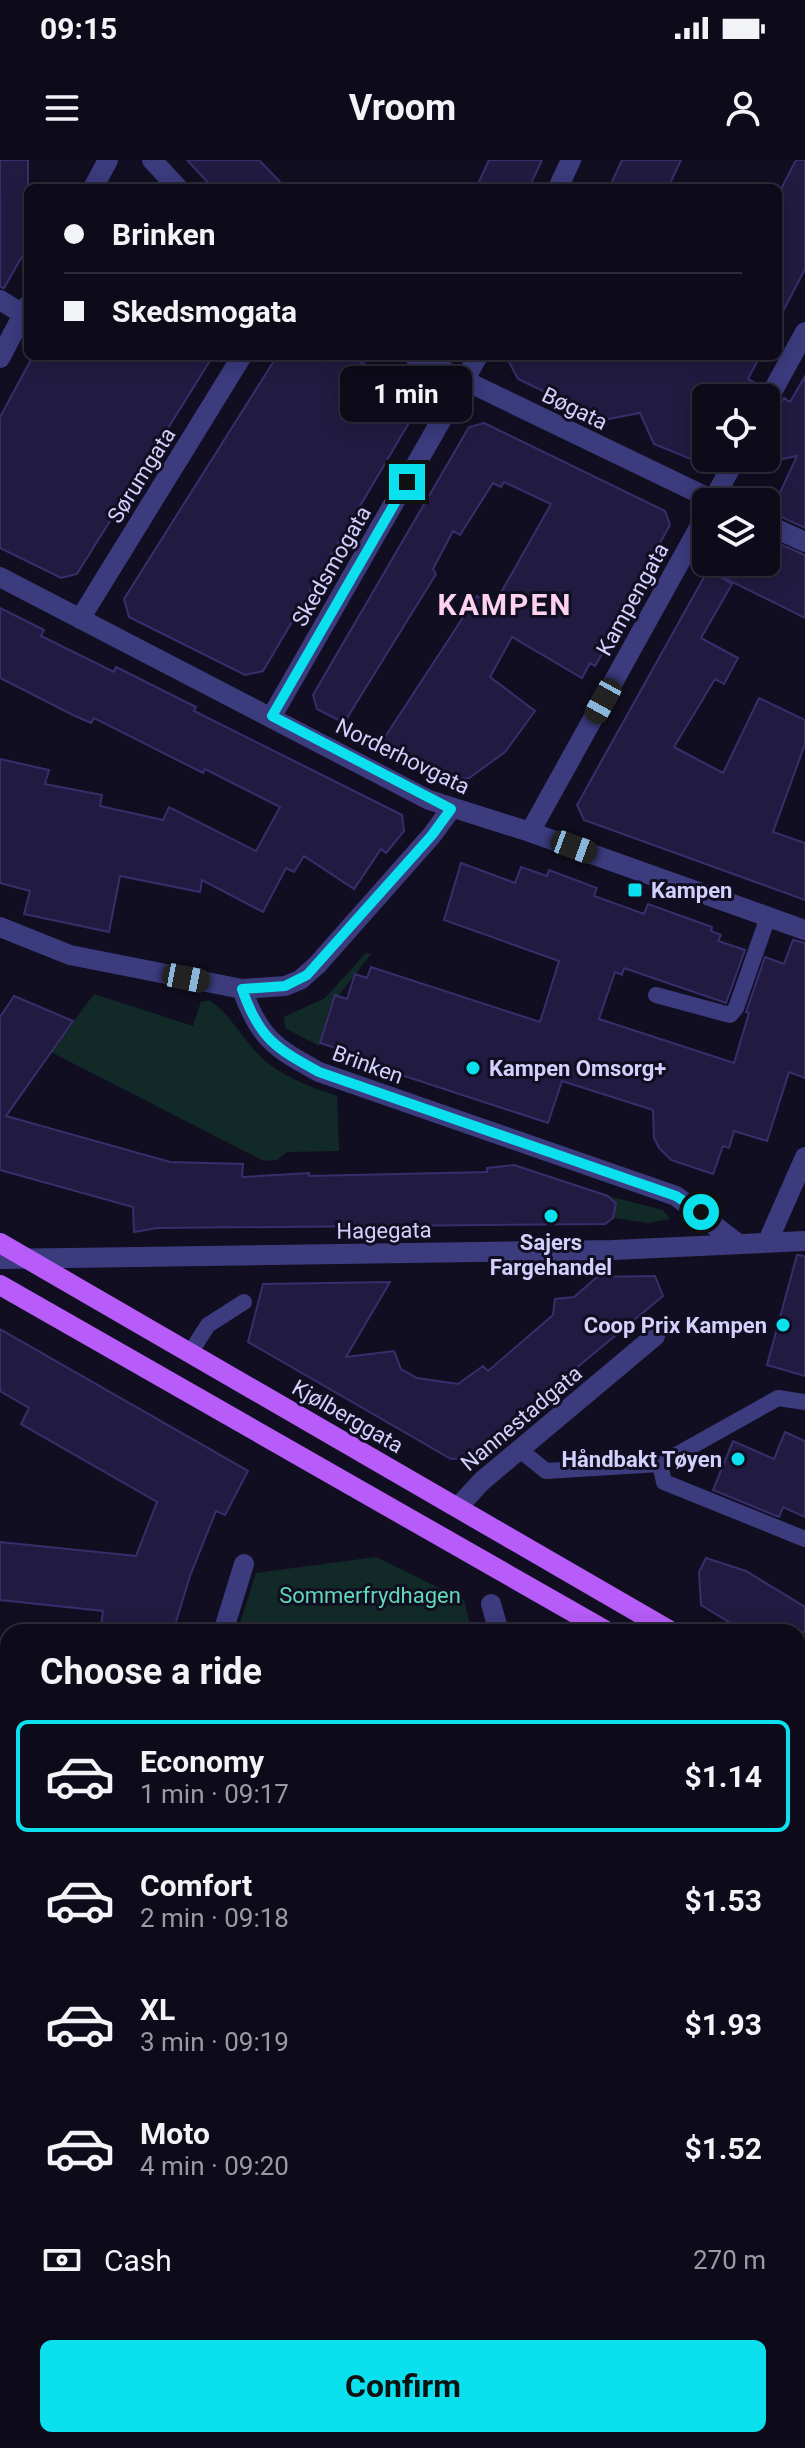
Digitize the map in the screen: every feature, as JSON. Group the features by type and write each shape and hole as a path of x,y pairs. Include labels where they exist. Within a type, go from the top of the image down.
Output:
{"main road":[{"name":"Kjølberggata","path":"0,1243 658,1624"},
{"path":"0,1285 594,1624"}],"street":[{"path":"95,184 108,160"},
{"path":"152,160 174,184"},
{"path":"560,184 571,160"},
{"path":"0,300 24,309"},
{"path":"0,358 24,314"},
{"path":"776,384 805,332"},
{"name":"Sørumgata","path":"80,619 240,360"},
{"name":"Bøgata","path":"422,360 692,495"},
{"name":"Skedsmogata","path":"272,716 476,360"},
{"path":"780,530 805,542"},
{"name":"Kampengata","path":"530,832 692,541"},
{"name":"Norderhovgata","path":"0,577 451,809 530,832 805,930"},
{"path":"0,927 70,955 242,989 285,986 307,975 432,835 451,809"},
{"name":"Brinken","path":"242,989 262,1035 282,1052 319,1072 676,1196 737,1243"},
{"path":"805,1157 768,1241 805,1241"},
{"name":"Hagegata","path":"0,1259 597,1251 768,1241"},
{"name":"Nannestadgata","path":"458,1507 520,1450 655,1336"},
{"path":"225,1624 244,1564"},
{"path":"491,1604 497,1624"}],"lane":[{"path":"656,995 730,1015 736,1008 768,917"},
{"path":"190,1353 208,1325 244,1302"},
{"path":"520,1450 546,1471 660,1464 778,1398 805,1402"},
{"path":"660,1464 664,1482 805,1539"}],"green space":[{"path":"366,953 371,954 329,1008 319,1046 285,1028 284,1017 325,998"},
{"path":"94,994 193,1026 201,1002 209,1000 273,1067 304,1084 337,1096 339,1151 287,1152 277,1160 264,1161 51,1052"},
{"path":"608,1196 663,1210 670,1219 649,1223 613,1218 616,1204"},
{"name":"Sommerfrydhagen","path":"376,1557 464,1600 470,1624 240,1624 256,1573"}],"building":[{"path":"0,160 28,160 28,184 24,184 24,253 4,288 0,287"},
{"path":"187,160 259,160 282,184 209,184"},
{"path":"489,160 542,160 531,184 478,184"},
{"path":"622,160 681,160 670,184 611,184"},
{"path":"796,160 805,160 805,269 782,313 782,187"},
{"path":"31,360 211,360 77,574 61,578 0,548 0,417"},
{"path":"274,360 356,360 416,389 407,402 420,404 263,671 245,675 129,617 124,599"},
{"path":"508,360 758,360 748,379 757,384 692,384 692,460 654,444 640,413 603,420 518,379"},
{"path":"805,376 805,528 780,516 780,493 797,456 780,460 780,404 784,398 790,402"},
{"path":"484,423 665,511 670,525 637,584 641,586 595,666 590,663 582,678 512,637 490,677 535,711 505,752 469,778 453,779 381,743 477,596 494,605 551,504 504,482 501,487 493,483 460,535 453,531 433,569 436,574 344,723 317,709 313,695 469,427"},
{"path":"780,544 805,555 805,618 720,576 780,576"},
{"path":"705,576 718,576 732,584 701,638 738,658 724,684 715,679 674,747 723,773 759,698 805,720 805,744 773,832 805,843 805,900 584,820 577,805"},
{"path":"0,608 44,630 41,636 114,672 116,667 196,707 194,711 402,815 404,831 386,853 381,849 354,889 304,856 294,872 286,868 263,912 202,880 200,892 120,876 109,932 24,914 30,891 0,883 0,759 49,770 45,784 102,795 100,806 163,820 169,807 256,851 280,807 205,769 203,773 94,718 91,723 0,678"},
{"path":"461,863 515,883 521,867 547,876 549,870 597,888 594,896 644,914 648,904 712,927 711,931 721,935 718,941 745,950 726,1003 624,968 622,975 615,972 599,1019 734,1063 749,1013 746,1012 765,957 784,964 793,940 805,943 805,1078 789,1072 767,1141 734,1131 729,1148 723,1146 713,1174 671,1160 659,1148 654,1138 653,1110 562,1081 548,1123 337,1054 339,1049 320,1043 335,995 347,999 355,974 367,978 371,967 540,1022 559,961 444,920"},
{"path":"14,996 73,1021 6,1116 170,1162 243,1164 242,1177 309,1173 309,1176 487,1172 487,1168 514,1165 608,1196 616,1204 613,1218 605,1224 157,1228 134,1232 133,1207 0,1170 0,1017"},
{"path":"797,1255 805,1256 805,1376 767,1365"},
{"path":"655,1276 663,1296 468,1458 451,1459 248,1342 263,1284 390,1282 346,1357 394,1351 401,1369 417,1378 458,1384 483,1366 488,1371 553,1315 555,1299 574,1297 597,1277"},
{"path":"0,1329 248,1471 225,1515 216,1511 190,1576 175,1624 101,1624 103,1611 0,1600 0,1542 136,1556 157,1502 21,1424 29,1408 0,1391"},
{"path":"785,1432 805,1441 805,1517 783,1507 779,1517 713,1490 733,1441 774,1459"},
{"path":"706,1558 746,1571 805,1607 805,1624 732,1624 701,1605 699,1572"}],"place":[{"name":"Kampen","path":"635,890"},
{"name":"Kampen Omsorg+","path":"473,1068"},
{"name":"Sajers Fargehandel","path":"551,1216"},
{"name":"Coop Prix Kampen","path":"783,1325"},
{"name":"Håndbakt Tøyen","path":"738,1459"}],"district":[{"name":"KAMPEN","path":"505,605"}],"route":[{"path":"407,482 272,716 451,809 432,835 307,975 285,986 242,989 252,1018 262,1035 282,1052 319,1072 676,1196 701,1212"}]}
